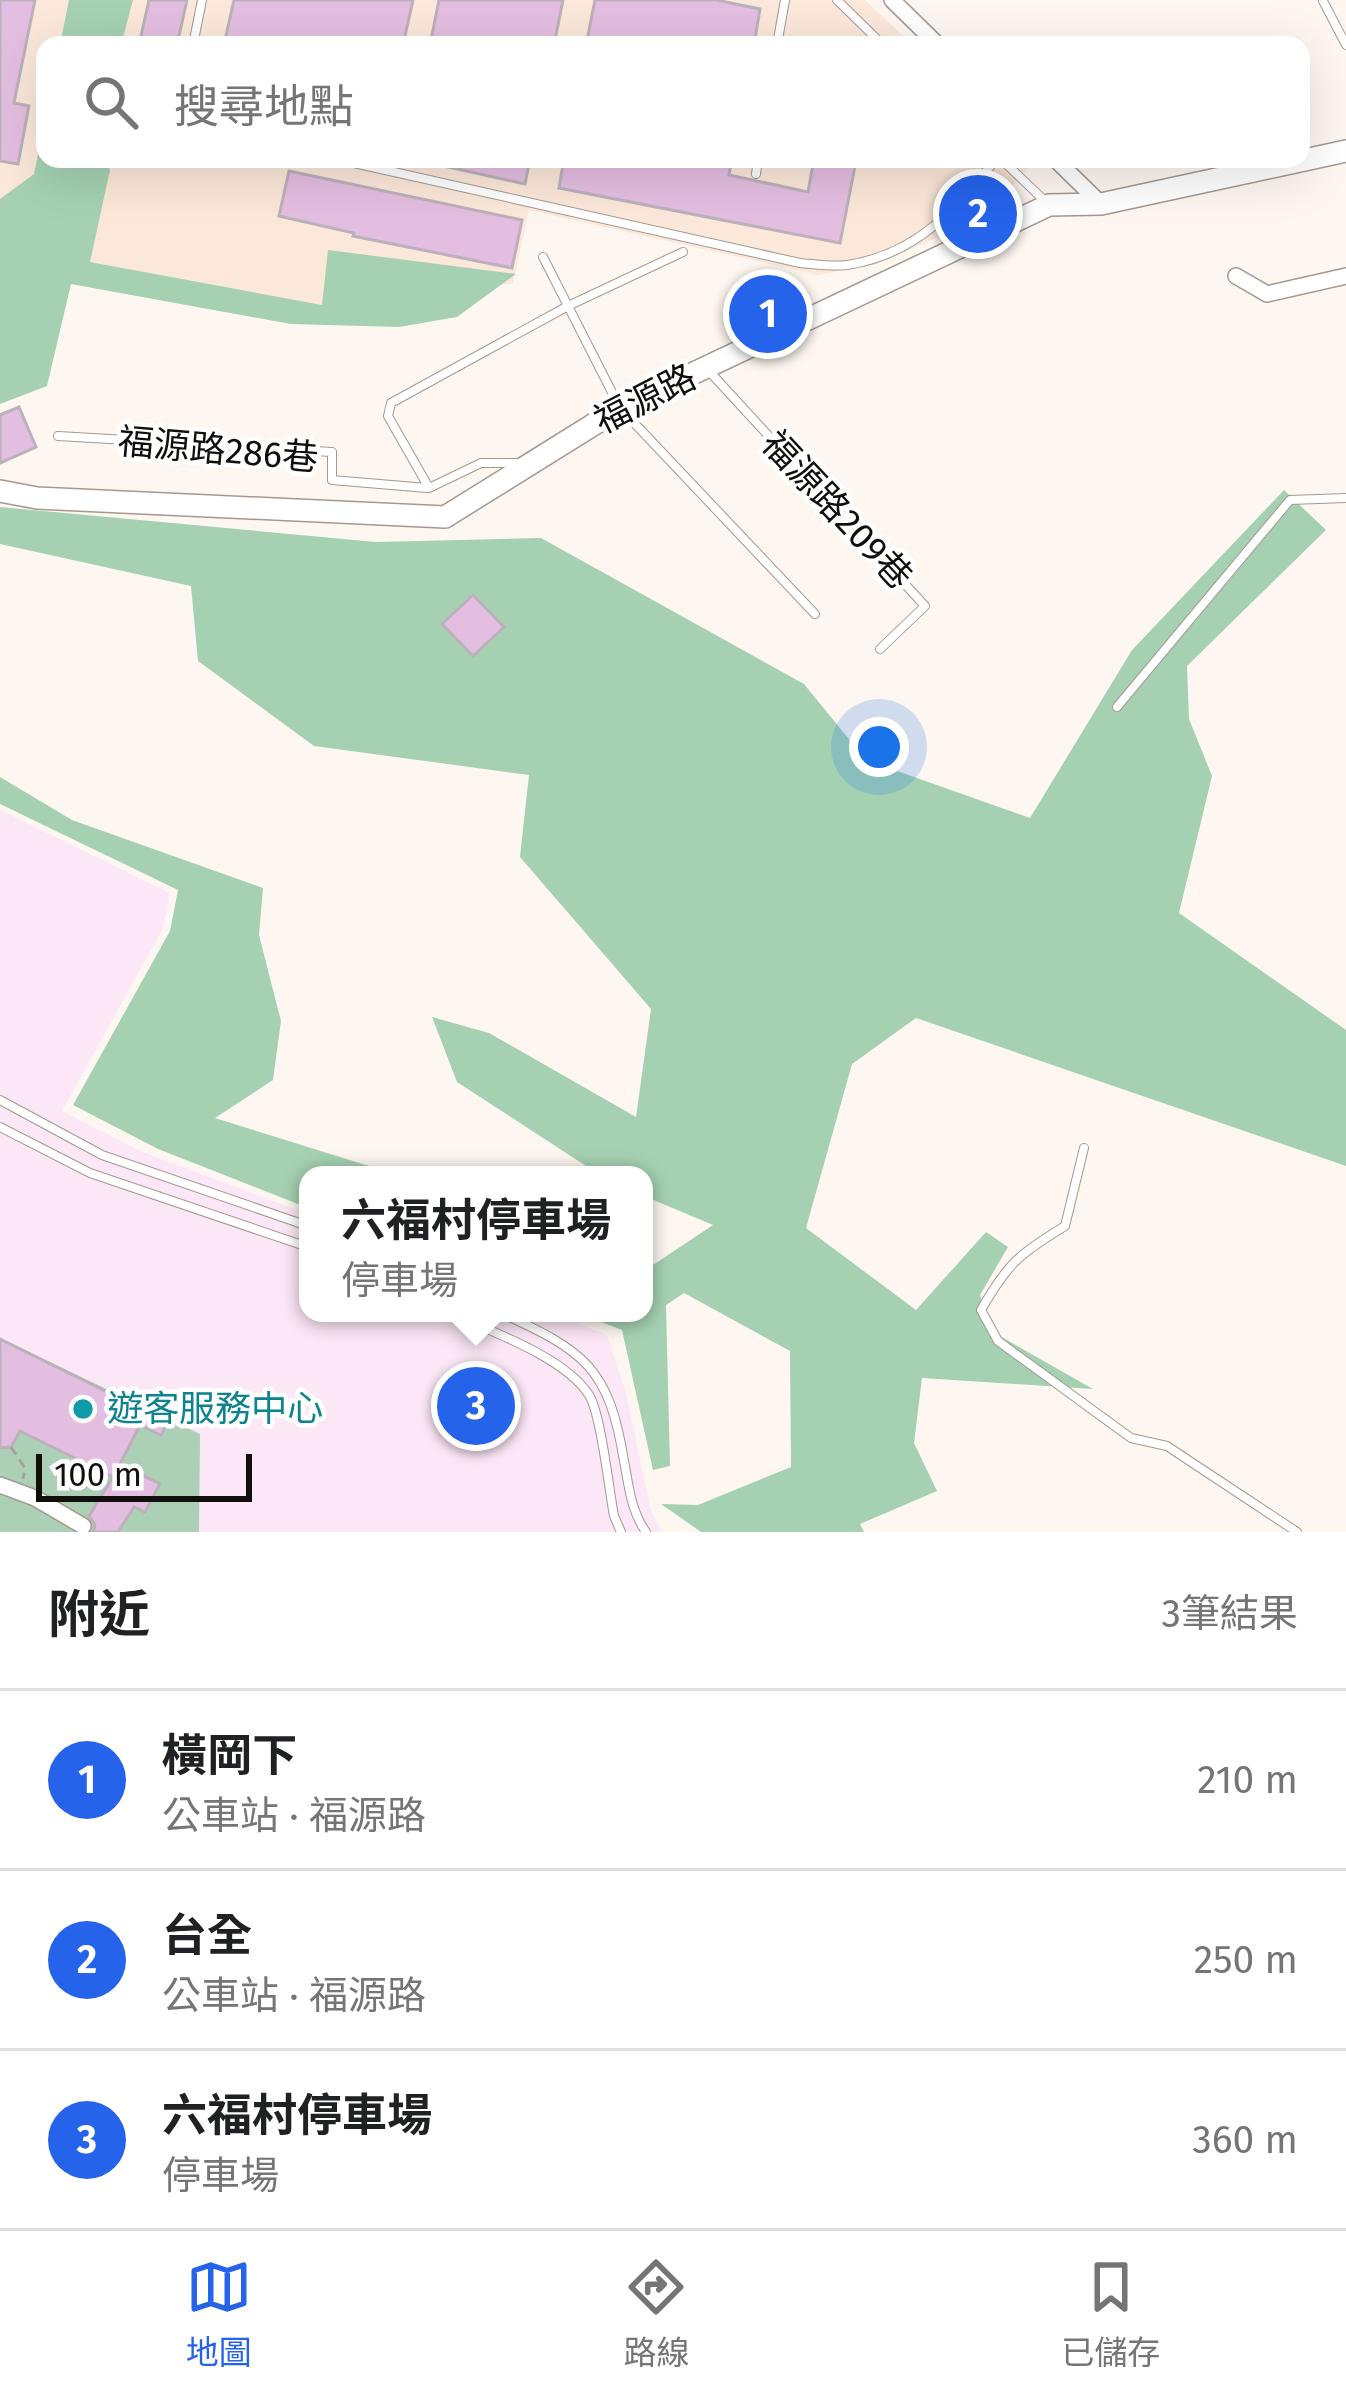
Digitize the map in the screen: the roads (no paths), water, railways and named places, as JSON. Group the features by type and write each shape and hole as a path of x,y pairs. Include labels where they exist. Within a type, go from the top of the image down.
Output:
{"street":[{"path":"892,0 929,36"},
{"name":"福源路","path":"1310,159 1346,151"},
{"path":"1063,168 1101,204"},
{"name":"福源路","path":"0,491 60,500 446,517 620,408 1049,205 1101,204 1267,168"},
{"path":"1236,276 1267,294 1346,276"},
{"path":"0,1485 83,1526"}],"lane":[{"path":"195,36 202,0"},
{"path":"778,36 784,0"},
{"path":"837,0 872,36"},
{"path":"1323,1 1346,45"},
{"path":"377,168 800,263 845,266 896,250 942,223 991,168"},
{"path":"756,174 757,168"},
{"path":"1009,168 1049,205"},
{"path":"533,462 481,463 429,488 388,416 392,403 568,306 683,252"},
{"path":"543,257 620,408 815,614"},
{"name":"福源路209巷","path":"706,369 925,606 880,649"},
{"name":"福源路286巷","path":"58,436 332,452 332,480 429,488"},
{"path":"1118,707 1290,500 1346,498"},
{"path":"0,1100 102,1155 299,1223"},
{"path":"0,1127 90,1173 299,1244"},
{"path":"1084,1148 1065,1226 1005,1268 981,1310 985,1323 998,1341 1131,1438 1167,1446 1297,1532"},
{"path":"469,1322 532,1351 570,1375 591,1397 620,1532"},
{"path":"519,1322 578,1352 605,1386 619,1426 632,1506 646,1532"}],"place":[{"name":"台全","path":"978,214"},
{"name":"橫岡下","path":"768,314"},
{"name":"六福村停車場","path":"476,1406"},
{"name":"遊客服務中心","path":"83,1409"}]}
